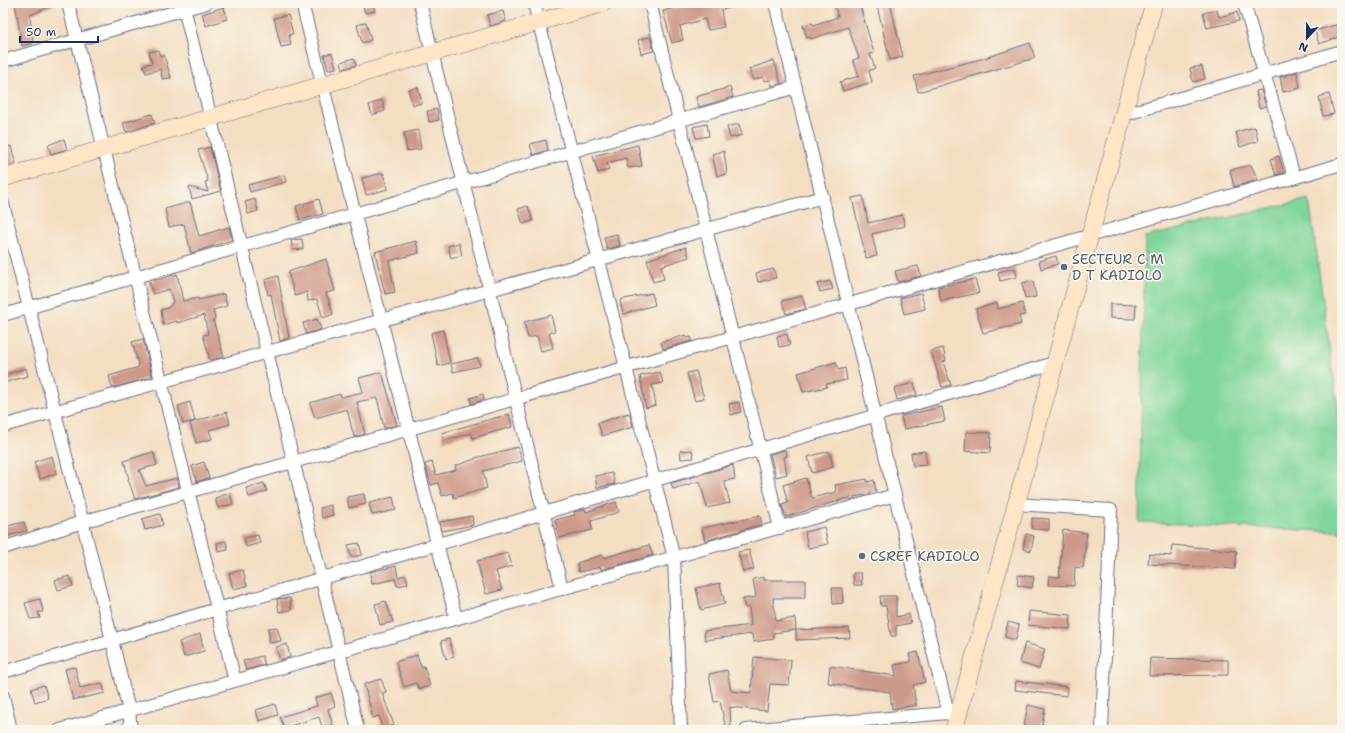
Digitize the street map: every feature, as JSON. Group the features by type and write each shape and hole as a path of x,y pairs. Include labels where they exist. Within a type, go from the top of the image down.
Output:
{"street":[{"path":"68,3 235,681"},
{"path":"3,61 77,40 184,6 206,3"},
{"path":"302,3 456,619"},
{"path":"420,3 562,589"},
{"path":"534,3 674,558 682,730"},
{"path":"3,178 604,3"},
{"path":"650,3 780,528"},
{"path":"776,3 895,495 953,721"},
{"path":"953,721 1015,504 1154,3"},
{"path":"1244,3 1294,177"},
{"path":"184,6 358,730"},
{"path":"1123,115 1342,51"},
{"path":"3,315 796,87"},
{"path":"3,548 82,522 1342,164"},
{"path":"3,426 823,197"},
{"path":"3,204 112,640 129,711 131,730"},
{"path":"3,672 1054,363"},
{"path":"60,730 895,495"},
{"path":"1015,504 1111,510 1102,730"},
{"path":"3,696 11,730"},
{"path":"746,730 953,721"}],"green space":[{"path":"1309,199 1342,438 1342,532 1139,522 1145,237"}],"building":[{"path":"15,3 59,3 30,15 33,43 22,46"},
{"path":"373,3 375,11 365,13 363,6"},
{"path":"693,3 737,3 737,6 721,10 724,27 708,30 705,19 680,26 683,40 672,43 663,11"},
{"path":"834,3 859,3 874,53 870,54 875,68 869,71 872,82 843,91 840,82 859,76 853,60 859,58 848,27 811,39 810,37 807,38 803,25 812,23 813,25 838,17"},
{"path":"890,3 903,57 890,60 877,6"},
{"path":"224,7 227,19 206,26 202,14"},
{"path":"1217,10 1219,17 1237,12 1239,21 1207,28 1203,13"},
{"path":"503,11 506,21 490,26 487,15"},
{"path":"288,15 293,34 289,35 291,45 281,47 274,18"},
{"path":"366,22 371,40 362,43 357,25"},
{"path":"1342,23 1342,36 1319,44 1315,31"},
{"path":"650,37 654,51 641,54 638,40"},
{"path":"1030,43 1035,58 918,92 914,76 985,58"},
{"path":"158,50 160,56 164,55 171,78 162,79 161,69 146,73 143,65 152,63 149,52"},
{"path":"332,53 336,68 328,70 324,55"},
{"path":"354,58 356,65 343,69 341,62"},
{"path":"774,60 781,84 772,86 770,80 764,81 763,77 753,80 749,69"},
{"path":"1202,66 1205,79 1193,82 1190,68"},
{"path":"1297,72 1300,88 1283,92 1280,77"},
{"path":"418,87 422,103 413,105 408,90"},
{"path":"730,87 733,97 699,107 696,97"},
{"path":"1261,90 1266,106 1259,108 1256,91"},
{"path":"1329,94 1334,114 1323,116 1319,97"},
{"path":"382,100 385,111 372,115 369,105"},
{"path":"437,109 439,120 429,122 427,111"},
{"path":"152,114 155,123 126,132 123,123"},
{"path":"707,124 709,136 696,138 693,127"},
{"path":"739,124 742,135 730,138 727,127"},
{"path":"1255,127 1258,141 1240,147 1236,132"},
{"path":"418,130 421,149 407,151 404,133"},
{"path":"64,139 67,149 51,154 48,145"},
{"path":"546,140 548,150 533,155 530,144"},
{"path":"638,145 642,166 628,168 626,158 607,163 609,170 598,173 593,156"},
{"path":"11,146 16,164 4,167 3,148"},
{"path":"210,147 221,191 192,199 189,187 208,192 205,182 208,181 198,150"},
{"path":"724,151 727,174 717,176 712,154"},
{"path":"1279,156 1284,173 1276,175 1271,159"},
{"path":"1251,165 1258,180 1234,187 1230,170"},
{"path":"383,173 388,189 366,195 362,178"},
{"path":"284,175 286,182 250,192 248,185"},
{"path":"863,196 868,223 902,215 905,226 872,234 877,256 866,258 852,198"},
{"path":"255,199 258,211 248,214 245,202"},
{"path":"319,199 323,214 300,220 296,206"},
{"path":"190,202 199,236 229,227 232,240 191,253 184,224 169,227 165,209"},
{"path":"528,206 533,221 523,224 518,209"},
{"path":"617,234 620,246 607,249 604,237"},
{"path":"302,239 303,249 293,250 291,240"},
{"path":"416,241 419,253 389,261 395,292 385,294 375,252"},
{"path":"459,243 462,255 451,258 448,246"},
{"path":"686,247 689,257 661,266 664,279 653,282 647,260"},
{"path":"1056,256 1058,264 1041,269 1039,261"},
{"path":"326,259 335,291 326,293 333,314 323,318 317,299 308,301 307,292 295,296 288,272"},
{"path":"918,266 921,276 898,282 895,271"},
{"path":"1015,268 1017,277 1000,281 998,272"},
{"path":"774,269 776,278 758,282 756,273"},
{"path":"177,274 183,301 198,298 198,300 224,294 227,306 213,310 215,319 213,320 224,357 210,360 203,335 208,334 204,315 177,323 177,321 163,325 161,310 168,308 173,302 169,289 153,294 149,282"},
{"path":"278,276 289,338 280,341 271,294 268,295 265,280"},
{"path":"975,279 979,293 941,301 938,287"},
{"path":"830,281 833,289 820,292 817,284"},
{"path":"1033,281 1036,297 1025,299 1022,283"},
{"path":"652,293 655,305 623,314 620,300"},
{"path":"921,293 925,309 904,314 900,298"},
{"path":"802,296 806,309 786,314 782,301"},
{"path":"997,303 998,309 1022,303 1025,315 1019,316 1021,324 983,333 976,309"},
{"path":"1110,304 1136,305 1135,319 1110,318"},
{"path":"551,315 555,331 549,332 553,348 541,351 537,336 528,338 524,322"},
{"path":"317,319 321,329 306,334 303,323"},
{"path":"443,330 450,363 438,366 431,333"},
{"path":"787,334 790,345 779,347 777,336"},
{"path":"686,335 687,338 691,337 692,341 663,349 661,342"},
{"path":"143,339 152,377 112,388 109,376 139,367 132,342"},
{"path":"943,348 946,361 943,362 951,385 942,387 931,351"},
{"path":"478,358 480,366 453,372 451,364"},
{"path":"836,362 838,370 845,368 847,380 826,384 827,387 803,392 798,373"},
{"path":"26,368 28,376 3,383 3,375"},
{"path":"696,371 704,398 695,401 687,373"},
{"path":"382,372 397,425 384,428 377,398 357,402 365,434 354,437 347,409 315,418 310,403 340,394 341,397 363,392 359,378"},
{"path":"660,372 663,383 652,385 656,405 646,408 640,376"},
{"path":"914,383 917,395 897,400 894,388"},
{"path":"483,394 484,400 471,404 470,398"},
{"path":"190,402 195,421 183,424 178,406"},
{"path":"739,402 741,412 731,415 729,404"},
{"path":"942,407 945,421 904,429 901,416"},
{"path":"227,412 230,424 209,430 212,439 196,443 190,423"},
{"path":"629,413 633,427 602,436 598,423"},
{"path":"509,414 512,427 473,438 471,433 444,441 442,433"},
{"path":"966,432 991,433 990,453 965,451"},
{"path":"518,447 522,461 483,471 487,488 454,498 453,493 442,496 438,483 431,485 425,464 432,462 436,475 456,470 455,466 475,458"},
{"path":"692,450 694,458 681,459 680,451"},
{"path":"785,450 787,456 784,457 787,474 776,477 770,454"},
{"path":"829,451 833,467 812,473 808,457"},
{"path":"925,451 927,465 913,466 911,453"},
{"path":"153,452 157,465 139,470 146,486 177,478 179,487 135,499 124,461"},
{"path":"52,456 57,473 40,479 34,462"},
{"path":"204,462 209,478 197,482 192,466"},
{"path":"733,465 735,479 724,481 730,503 707,508 700,481 673,489 671,483"},
{"path":"612,473 615,484 597,488 595,476"},
{"path":"806,478 812,498 836,492 835,485 867,479 867,482 874,480 876,491 870,492 870,494 844,499 786,517 782,505 788,503 783,485"},
{"path":"264,483 267,491 249,497 246,488"},
{"path":"230,493 233,504 218,508 215,498"},
{"path":"364,494 366,504 349,508 347,497"},
{"path":"393,497 396,510 372,515 369,503"},
{"path":"616,502 619,512 591,521 592,530 559,538 555,520 575,515 574,512 585,509 586,512"},
{"path":"331,505 333,515 322,518 320,508"},
{"path":"160,514 163,525 145,530 142,519"},
{"path":"472,516 473,525 442,531 440,522"},
{"path":"760,516 762,524 705,541 702,528"},
{"path":"1032,518 1049,519 1049,530 1032,529"},
{"path":"24,522 27,531 3,537 3,527"},
{"path":"824,527 828,544 808,548 805,532"},
{"path":"1063,530 1087,533 1083,568 1075,567 1074,586 1048,585 1049,576 1059,577"},
{"path":"1026,534 1034,536 1031,551 1023,549"},
{"path":"258,535 260,543 246,547 244,538"},
{"path":"226,541 228,550 218,552 217,543"},
{"path":"359,543 362,555 351,557 348,545"},
{"path":"649,545 653,555 601,570 601,567 579,572 577,563 602,555 603,558"},
{"path":"1172,545 1237,551 1235,569 1148,564 1149,554 1171,556"},
{"path":"749,550 754,569 743,572 738,552"},
{"path":"508,553 512,566 496,571 502,590 486,594 477,561"},
{"path":"396,566 398,577 406,575 408,584 397,586 395,579 372,584 370,572"},
{"path":"243,570 247,586 233,589 229,573"},
{"path":"853,573 861,573 862,585 854,585"},
{"path":"1018,575 1034,577 1032,588 1017,585"},
{"path":"70,576 73,586 58,590 55,580"},
{"path":"764,577 764,580 805,580 805,598 773,598 776,621 795,618 796,630 773,633 774,639 753,642 752,634 705,640 704,631 751,625 749,607 745,608 743,599 756,597 753,579"},
{"path":"720,583 725,604 701,610 696,588"},
{"path":"832,588 842,588 843,603 833,604"},
{"path":"880,596 896,596 896,617 909,614 911,623 896,626 896,636 891,636 886,606 881,606"},
{"path":"290,598 291,610 279,612 277,599"},
{"path":"40,599 43,612 38,612 40,618 30,619 25,603"},
{"path":"386,601 393,622 380,625 375,604"},
{"path":"1029,611 1071,615 1070,629 1028,625"},
{"path":"1008,622 1019,625 1016,640 1005,637"},
{"path":"277,627 281,641 270,643 268,628"},
{"path":"849,628 850,638 796,640 796,630"},
{"path":"200,634 204,651 184,657 179,642"},
{"path":"449,639 454,657 446,659 441,641"},
{"path":"1025,643 1045,649 1039,669 1020,663"},
{"path":"287,644 290,657 280,660 276,647"},
{"path":"918,652 925,682 913,685 916,705 892,709 890,692 828,683 830,666 896,676 894,665 911,662 909,654"},
{"path":"417,655 421,667 424,666 430,686 419,689 416,683 404,687 396,662"},
{"path":"262,656 265,665 246,670 243,661"},
{"path":"754,657 791,660 789,685 770,684 767,711 730,707 731,730 726,730 720,701 714,702 709,674 727,670 731,691 751,693"},
{"path":"1150,658 1228,660 1228,675 1149,676"},
{"path":"75,667 80,688 102,683 105,693 73,700 65,669"},
{"path":"381,679 386,692 382,693 394,725 382,729 379,716 373,718 364,684"},
{"path":"1016,681 1068,687 1067,696 1015,690"},
{"path":"44,685 48,698 35,702 31,689"},
{"path":"331,693 335,706 328,709 334,730 323,730 319,717 284,728 280,717 317,706 315,698"},
{"path":"275,704 278,715 259,721 256,710"},
{"path":"1028,705 1045,709 1041,730 1023,730"}],"place":[{"name":"SECTEUR C M D T KADIOLO","path":"1064,267"},
{"name":"CSREF KADIOLO","path":"862,556"}]}
